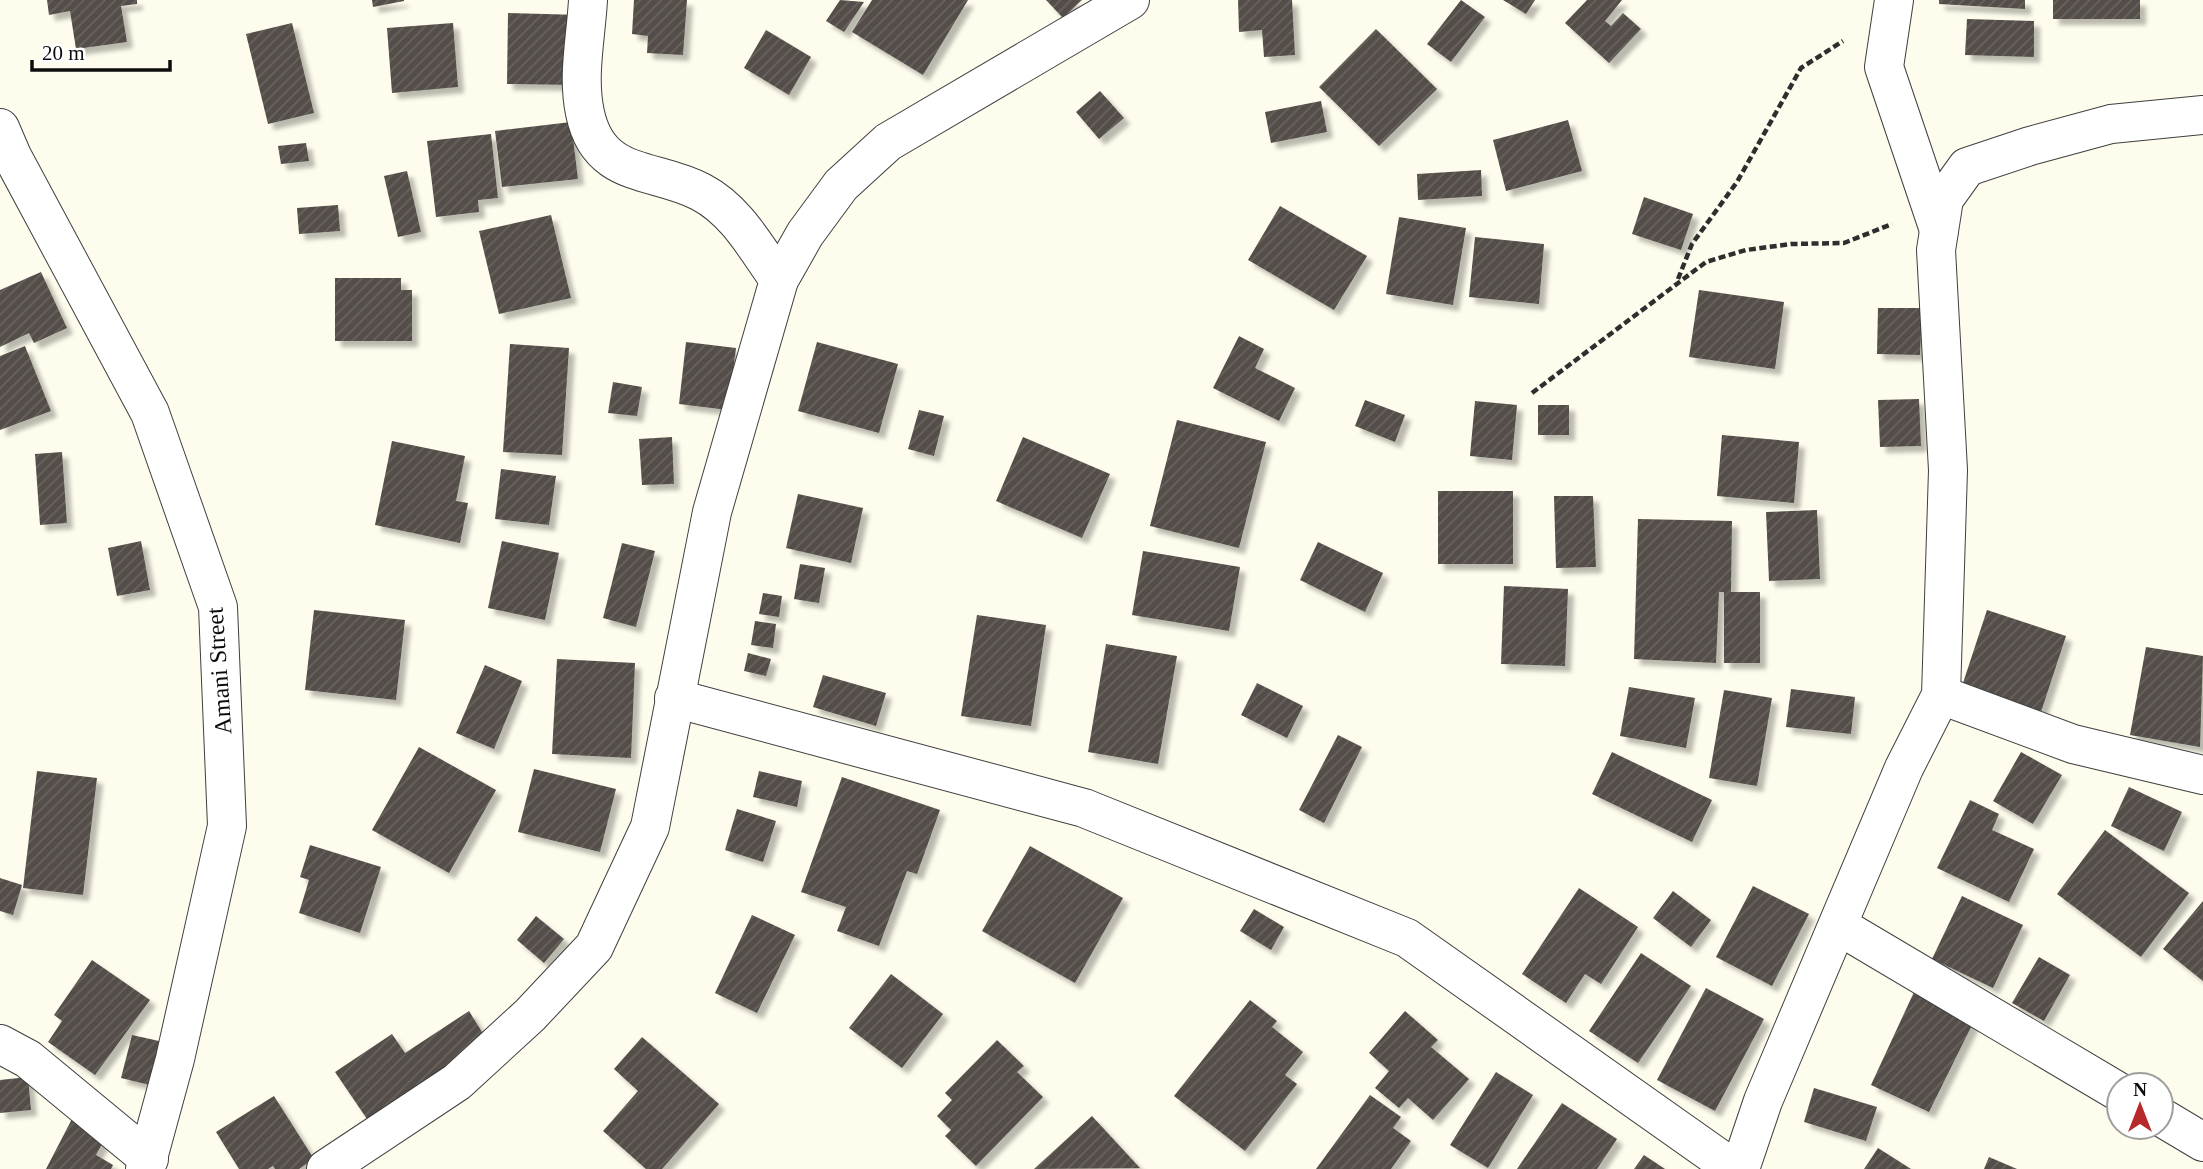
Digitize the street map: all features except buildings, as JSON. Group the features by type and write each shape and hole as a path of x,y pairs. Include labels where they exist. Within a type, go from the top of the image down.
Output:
{"street":[{"path":"587,0 582,60 584,113 607,156 635,173 661,177 702,192 736,218 779,280"},
{"path":"326,1169 457,1082 530,1015 594,947 650,827 712,512 779,280 804,234 841,185 888,142 1130,0"},
{"path":"1890,16 1884,67 1939,230"},
{"path":"1740,1169 1763,1101 1904,768 1941,695 1948,470 1936,250 1944,199 1967,167 2111,124 2203,115"},
{"name":"Amani Street","path":"4,148 150,413 218,607 227,826 176,1059 147,1164"},
{"path":"1941,695 2073,744 2203,775"},
{"path":"674,698 1084,808 1407,938 1734,1169"},
{"path":"1839,926 2105,1084"},
{"path":"0,1044 28,1059 147,1164"},
{"path":"2175,1125 2203,1142"}],"path":[{"path":"1678,280 1692,244 1737,182 1801,68 1840,42 1890,16"},
{"path":"1532,393 1678,280 1706,262 1746,250 1791,244 1844,243 1872,234 1902,218 1926,193"}]}
